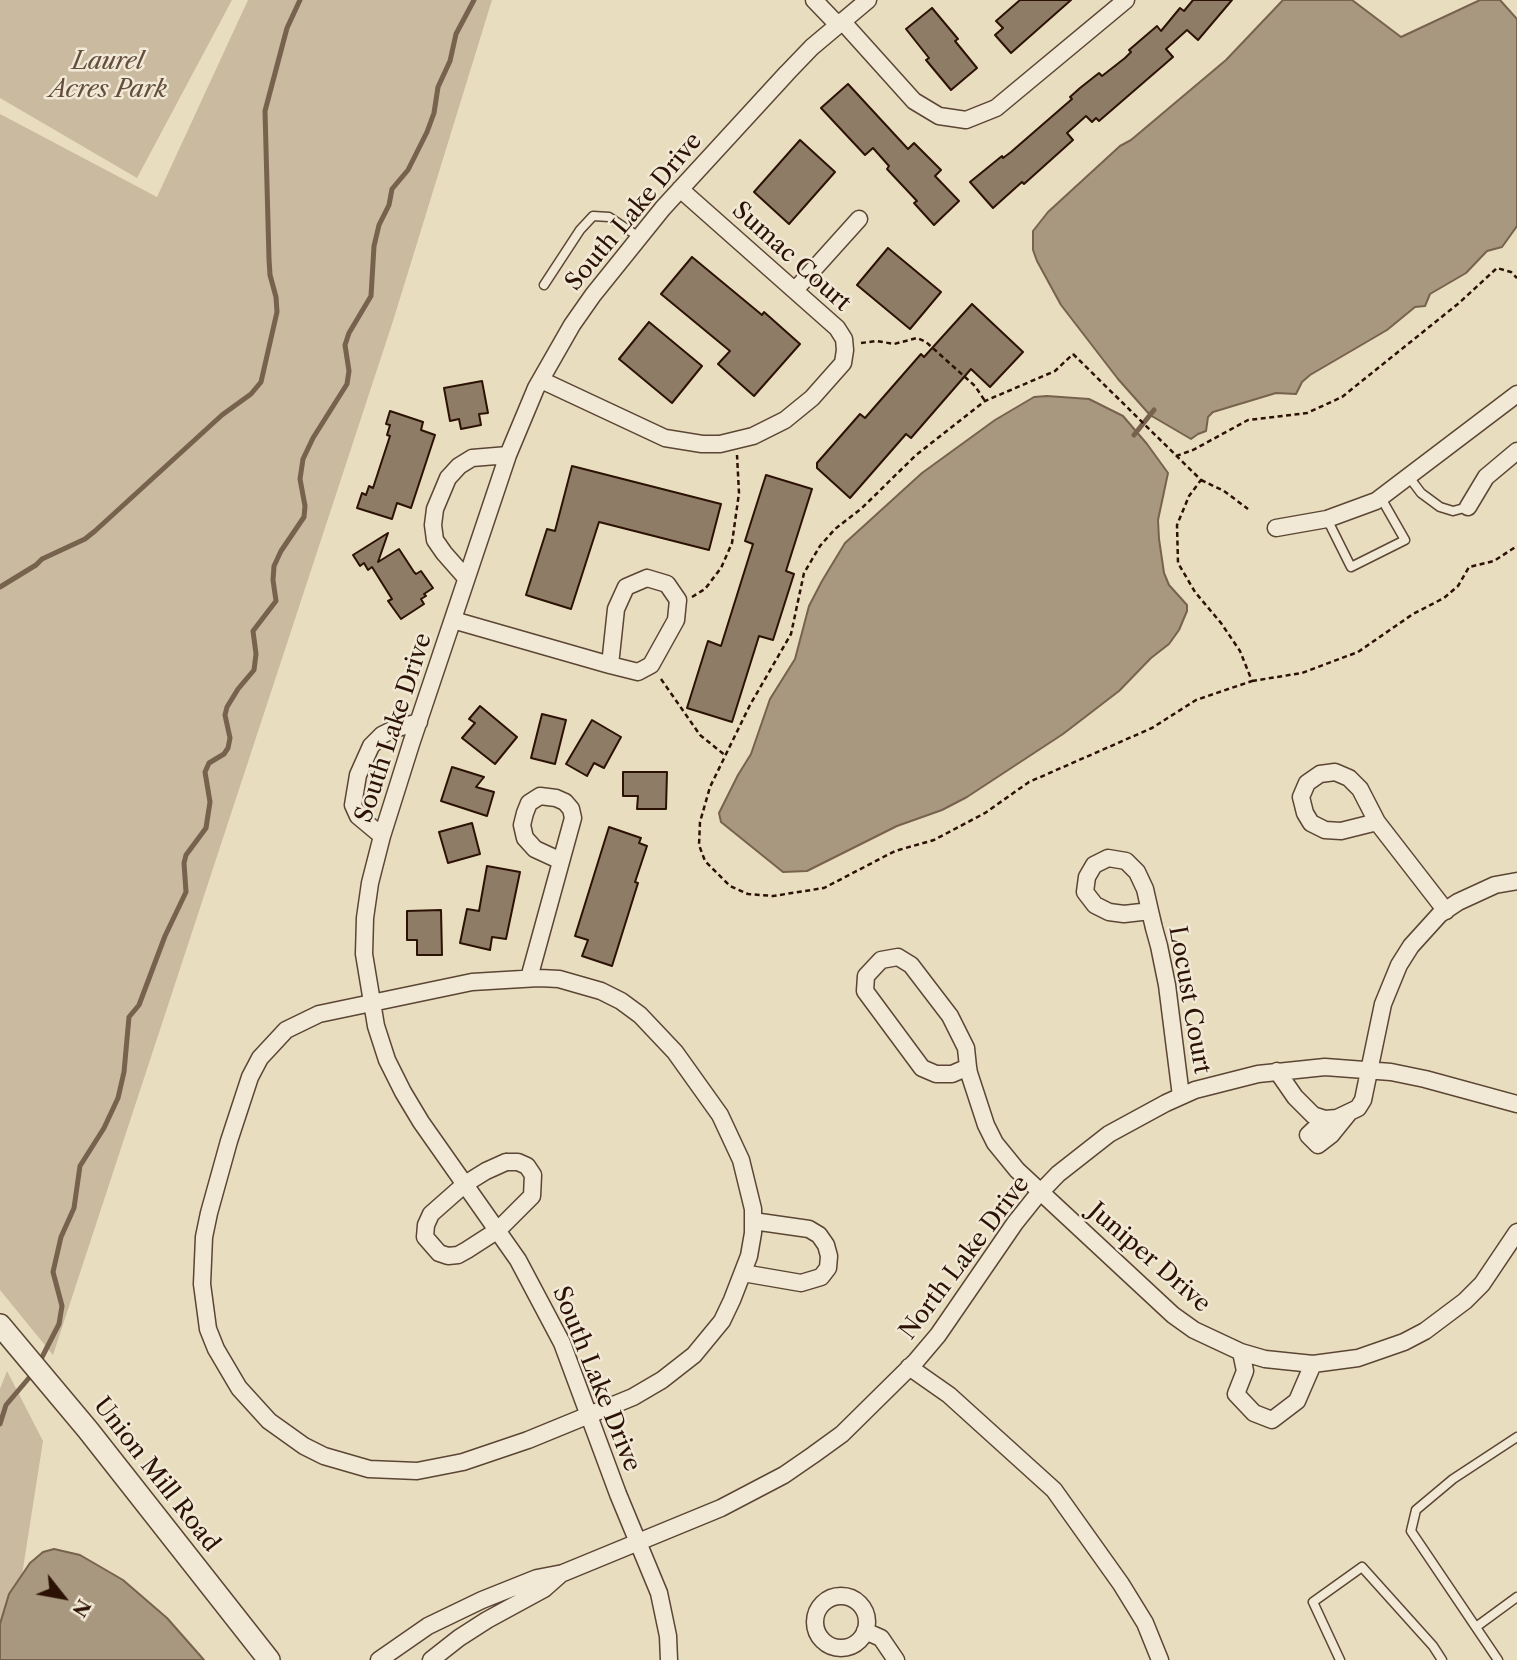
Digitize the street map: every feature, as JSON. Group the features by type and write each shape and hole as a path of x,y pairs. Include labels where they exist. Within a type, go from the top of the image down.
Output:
{"street":[{"path":"814,0 840,23 914,101 939,116 967,120 996,108 1126,0"},
{"name":"South Lake Drive","path":"669,1660 662,1603 590,1415 548,1315 498,1230 403,1092 387,1060 376,1026 364,954 365,918 370,883 382,836 419,722 508,455 541,380 572,325 639,237 680,189 787,73 868,0"},
{"name":"Sumac Court","path":"541,380 665,438 702,444 753,436 785,420 812,398 843,363 844,344 837,328 680,189"},
{"path":"796,289 859,219"},
{"path":"1276,528 1327,519 1381,497 1517,394"},
{"path":"1468,507 1486,477 1517,451"},
{"path":"467,578 435,540 435,509 448,478 459,466 472,458 508,455"},
{"path":"453,620 610,665 638,673 651,665 676,620 678,600 667,584 647,578 626,587 616,608 610,665"},
{"path":"382,836 358,816 353,805 358,775 371,746 382,735 419,722"},
{"path":"1377,822 1341,831 1325,830 1311,823 1301,797 1307,783 1320,774 1335,772 1349,778 1360,789 1377,822 1446,911"},
{"path":"528,978 561,861"},
{"path":"1277,1071 1303,1107 1313,1115 1325,1119 1348,1114 1358,1108 1363,1100 1383,1004 1399,965 1418,937 1440,914 1458,902 1495,885 1517,881"},
{"name":"Locust Court","path":"1150,911 1167,985 1181,1096"},
{"name":"Juniper Drive","path":"968,1067 952,1074 936,1074 922,1068 865,991 866,976 881,960 898,957 911,965 950,1016 965,1048 978,1105 995,1143 1017,1170 1173,1315 1194,1330 1241,1352 1265,1359 1312,1364 1358,1358 1404,1342 1425,1331 1465,1301 1482,1284 1517,1232"},
{"path":"559,979 601,991 621,1001 658,1032 705,1093 732,1137 749,1184 753,1221 749,1256 722,1321 694,1355 648,1390 590,1415 463,1462 417,1471 369,1469 324,1456 304,1446 269,1421 239,1388 216,1349 208,1329 202,1261 209,1213 250,1077 260,1058 286,1030 319,1014 372,1001 472,982 559,979"},
{"name":"North Lake Drive","path":"379,1660 439,1621 537,1578 563,1573 721,1507 784,1475 842,1434 909,1367 938,1335 1015,1223 1058,1174 1109,1134 1181,1096 1227,1081 1277,1071 1325,1067 1369,1070 1425,1079 1517,1104"},
{"path":"1325,1119 1308,1135 1318,1144 1331,1135 1348,1114"},
{"path":"517,1162 527,1166 533,1175 532,1196 498,1230 458,1255 448,1256 439,1253 425,1237 431,1214 465,1184 486,1171 506,1163 517,1162"},
{"path":"743,1273 801,1283 821,1277 828,1268 826,1245 819,1235 809,1229 753,1221"},
{"name":"Union Mill Road","path":"0,1325 44,1376 269,1660"},
{"path":"1241,1352 1245,1371 1236,1394 1254,1413 1272,1420 1297,1401 1312,1364"},
{"path":"909,1367 949,1395 1054,1490 1121,1584 1150,1633 1160,1660"},
{"name":"North Lake Drive","path":"431,1660 487,1620 544,1589 563,1573"},
{"path":"865,1631 881,1638 896,1660"}],"lane":[{"path":"544,285 580,230 593,216 609,217 639,237"},
{"path":"1409,477 1421,493 1440,507 1453,511 1468,507"},
{"path":"1327,519 1351,567 1405,540 1381,497"},
{"path":"1498,1660 1410,1531 1416,1510 1453,1479 1517,1437"},
{"path":"1340,1660 1313,1602 1362,1567 1433,1646 1442,1660"},
{"path":"1476,1627 1517,1597"}],"path":[{"path":"1177,456 1248,420 1307,413 1342,397 1459,303 1497,268 1511,272 1517,278"},
{"path":"844,344 877,341 894,344 917,338 926,342 975,386 985,401"},
{"path":"1248,509 1224,491 1201,480 1073,354 1055,371 985,401 916,455 862,508 835,528 820,546 804,573 791,635 750,705 710,787 700,822 699,845 705,861 730,886 748,894 773,896 824,888 895,851 933,840 985,813 1029,782 1152,728 1196,700 1252,681 1302,673 1358,652 1413,614 1444,598 1458,586 1469,567 1494,561 1517,546"},
{"path":"677,607 705,589 721,568 732,542 739,493 736,440"},
{"path":"1201,480 1189,496 1177,525 1178,563 1195,592 1240,651 1252,681"},
{"path":"651,665 700,735 726,756"}],"green space":[{"name":"Laurel Acres Park","path":"0,0 232,0 137,178 0,98"},
{"path":"248,0 492,0 393,321 53,1355 0,1290 0,114 157,197"},
{"path":"7,1371 43,1441 22,1575 0,1660 0,1389"}],"shaded area":[{"path":"1283,0 1352,0 1401,37 1480,0 1500,0 1517,19 1517,226 1502,247 1487,251 1466,273 1430,294 1425,306 1415,307 1387,330 1310,375 1302,382 1296,394 1276,393 1213,412 1208,417 1206,431 1191,439 1150,415 1118,379 1061,305 1037,261 1033,250 1033,231 1048,212 1120,146 1131,140 1226,60"},
{"path":"1034,397 1089,399 1123,416 1168,473 1158,520 1159,539 1164,573 1169,585 1187,605 1179,630 1169,644 1151,658 1119,691 1063,734 967,797 942,810 897,826 807,871 783,872 721,822 719,813 751,754 770,699 795,659 809,606 822,581 845,543 922,473 995,420"},
{"path":"54,1549 80,1555 123,1580 167,1618 204,1660 0,1660 0,1624 9,1594 30,1563 43,1552"}],"building":[{"path":"1020,0 1071,0 1011,53 995,35 1003,28 996,21"},
{"path":"1193,0 1232,0 1198,40 1187,30 1166,49 1173,57 1099,121 1096,118 1092,122 1086,116 1067,133 1073,140 993,208 970,182 1011,152 1072,99 1070,97 1080,88 1099,73 1102,76 1125,58 1131,52 1129,50 1157,26 1161,31 1180,8 1184,11"},
{"path":"932,8 958,39 955,41 977,68 951,90 926,60 929,58 906,29"},
{"path":"848,84 908,149 914,143 941,170 935,176 959,201 934,225 873,148 865,155 821,108"},
{"path":"800,140 835,172 789,224 754,192"},
{"path":"888,248 941,292 910,329 857,285"},
{"path":"692,257 762,315 764,312 800,344 754,396 718,364 730,351 661,294"},
{"path":"972,304 1023,352 990,387 971,369 911,438 906,434 850,498 817,468 817,463 860,414 865,418 921,354 924,357"},
{"path":"649,322 702,366 672,403 619,359"},
{"path":"482,381 488,413 479,414 481,425 461,429 459,419 450,421 444,388"},
{"path":"390,411 423,422 421,430 435,435 411,508 397,503 392,519 357,508 362,493 366,495 369,486 373,488 390,436 387,435 390,425 386,424"},
{"path":"572,466 721,504 709,550 599,522 571,609 526,595 547,529 555,531"},
{"path":"766,475 812,489 786,571 794,574 773,640 759,636 732,722 687,708 708,641 721,646 753,544 745,541"},
{"path":"388,533 378,562 399,549 414,572 416,574 421,571 433,588 421,599 424,604 401,619 388,601 392,599 372,567 368,570 364,563 360,566 353,555"},
{"path":"480,706 517,737 495,764 462,738 475,723 469,719"},
{"path":"542,714 566,720 555,764 531,758"},
{"path":"592,720 621,737 604,768 594,763 587,776 566,764"},
{"path":"452,767 484,777 476,787 494,792 487,816 441,801"},
{"path":"623,772 667,772 666,809 637,809 638,796 623,796"},
{"path":"472,823 480,854 448,863 439,832"},
{"path":"609,827 641,838 639,843 647,846 612,966 582,956 588,940 575,936"},
{"path":"487,866 520,872 506,939 492,937 490,950 460,943 467,909 479,911"},
{"path":"441,910 442,955 417,955 417,940 407,940 407,911"}],"waterway":[{"path":"0,587 42,559 85,539 222,415 251,394 261,382 277,312 269,259 265,111 287,28 300,0"},
{"path":"39,1363 59,1324 62,1306 53,1272 61,1237 74,1208 80,1166 104,1128 118,1098 124,1072 129,1017 139,1005 165,936 186,892 186,855 206,828 210,802 205,772 209,763 224,754 228,748 230,738 225,715 227,707 254,670 256,654 253,631 276,601 274,566 304,517 305,506 300,479 303,459 347,384 349,371 345,345 371,296 374,246 379,225 389,205 392,189 408,170 427,132 434,113 438,87 450,61 456,34 474,0"},
{"path":"1134,435 1154,410"},
{"path":"0,1424 6,1405 34,1372"}]}
